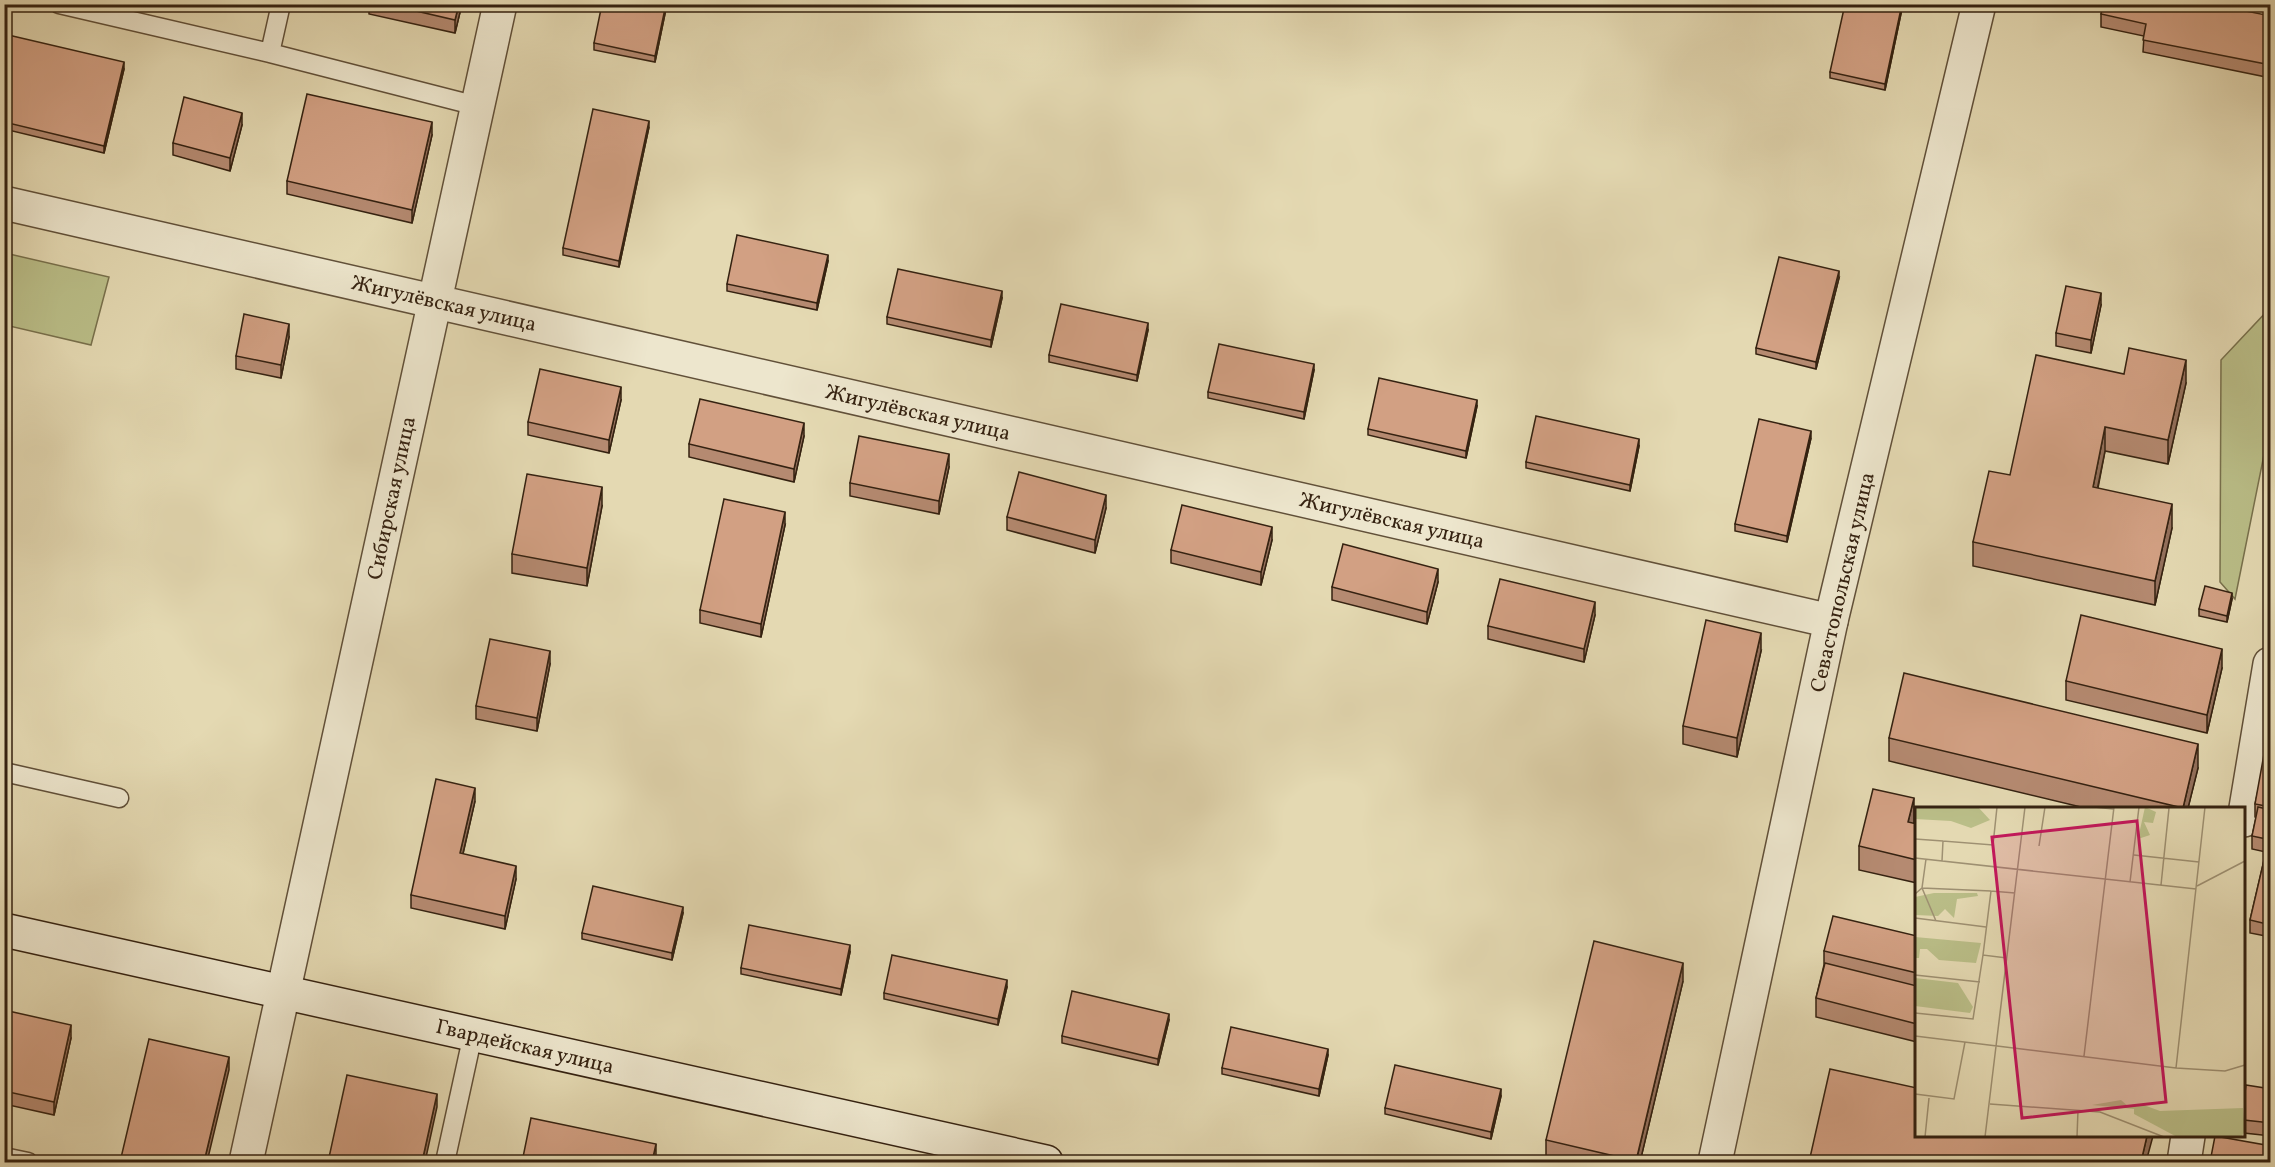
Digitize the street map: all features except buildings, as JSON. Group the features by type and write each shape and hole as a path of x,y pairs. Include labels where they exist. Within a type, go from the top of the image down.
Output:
{"street":[{"name":"Сибирская улица","path":"246,1162 500,4"},
{"name":"Севастопольская улица","path":"1715,1162 1831,621 1979,4"},
{"name":"Жигулёвская улица","path":"4,203 1831,621"},
{"path":"2245,815 2266,712 2271,664"},
{"name":"Гвардейская улица","path":"4,930 473,1034 980,1155 1046,1162"},
{"path":"2184,1162 2188,1137"}],"lane":[{"path":"59,4 270,53 477,106"},
{"path":"270,53 281,4"},
{"path":"4,772 119,798"},
{"path":"445,1162 473,1034"},
{"path":"4,1157 28,1162"}],"green space":[{"path":"5,253 109,277 91,345 5,325"},
{"path":"2270,308 2270,425 2235,599 2220,582 2221,360"}]}
